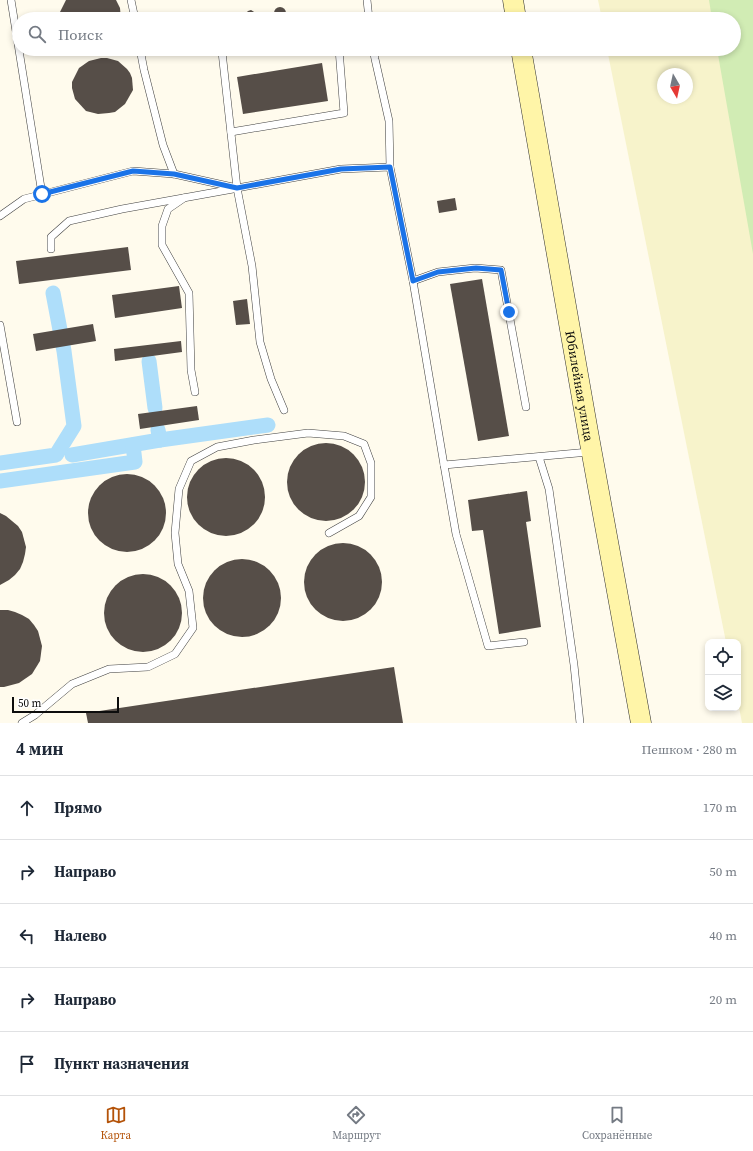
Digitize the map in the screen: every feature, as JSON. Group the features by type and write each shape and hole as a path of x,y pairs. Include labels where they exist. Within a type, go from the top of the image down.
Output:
{"main road":[{"path":"513,0 515,12"},
{"name":"Юбилейная улица","path":"522,56 641,723"}],"lane":[{"path":"11,0 13,12"},
{"path":"131,0 133,12"},
{"path":"367,0 368,12"},
{"path":"20,56 42,194"},
{"path":"141,56 163,145 174,174"},
{"path":"222,56 237,188 252,266 260,342 271,379 284,410"},
{"path":"231,132 344,113 340,56"},
{"path":"375,56 389,121 390,167 413,281 456,534 488,646 524,642"},
{"path":"51,249 51,237 69,222 122,209 341,169 390,167"},
{"path":"0,216 24,199 133,171 174,174 237,188"},
{"path":"184,198 168,209 162,226 162,245 189,293 190,370 195,392"},
{"path":"413,281 438,272 476,268 501,270 526,407"},
{"path":"0,325 16,422"},
{"path":"22,723 72,684 109,669 148,667 175,654 193,628 189,591 178,564 175,534 179,489 190,461 217,447 308,432 344,436 364,444 371,463 371,497 359,516 329,533"},
{"path":"444,466 592,452"},
{"path":"539,457 548,489 574,665 580,723"}],"shaded area":[{"path":"598,0 753,0 753,723 742,723 740,711 741,711 741,639 725,639 608,56 741,56 741,12 601,12"}],"green space":[{"path":"709,0 753,0 753,254 718,56 741,56 741,12 711,12"}],"building":[{"path":"66,0 116,0 120,12 60,12"},
{"path":"280,7 285,11 274,12 276,9"},
{"path":"101,58 118,61 127,69 132,78 133,90 125,104 115,112 98,114 86,111 75,99 72,82 79,68 89,61"},
{"path":"322,63 328,101 243,114 237,77"},
{"path":"455,198 457,210 439,213 437,201"},
{"path":"128,247 131,270 19,284 16,261"},
{"path":"482,279 509,436 478,441 450,284"},
{"path":"179,286 182,308 115,318 112,295"},
{"path":"247,299 250,324 236,325 233,301"},
{"path":"93,324 96,341 36,351 33,334"},
{"path":"181,341 182,352 115,361 114,349"},
{"path":"197,406 199,420 140,429 138,414"},
{"path":"326,443 341,446 354,454 362,467 365,482 362,497 354,510 341,518 326,521 311,518 298,510 290,497 287,482 290,467 298,454 311,446"},
{"path":"218,458 234,458 248,464 259,475 265,489 265,505 259,519 248,530 234,536 218,536 204,530 193,519 187,505 187,489 193,475 204,464"},
{"path":"119,474 135,474 149,480 160,491 166,505 166,521 160,535 149,546 135,552 119,552 105,546 94,535 88,521 88,505 94,491 105,480"},
{"path":"527,491 531,521 526,522 541,627 499,634 483,530 472,531 468,500"},
{"path":"0,513 18,526 22,532 26,547 20,569 9,580 0,585"},
{"path":"335,543 351,543 365,549 376,560 382,574 382,590 376,604 365,615 351,621 335,621 321,615 310,604 304,590 304,574 310,560 321,549"},
{"path":"242,559 257,562 270,570 278,583 281,598 278,613 270,626 257,634 242,637 227,634 214,626 206,613 203,598 206,583 214,570 227,562"},
{"path":"135,574 151,574 165,580 176,591 182,605 182,621 176,635 165,646 151,652 135,652 121,646 110,635 104,621 104,605 110,591 121,580"},
{"path":"0,610 15,612 29,619 38,631 42,646 40,661 32,674 19,683 4,687 0,687"},
{"path":"394,667 403,723 88,723 86,713"}],"waterway":[{"path":"0,463 56,455 74,426 64,351 53,293"},
{"path":"149,361 155,408"},
{"path":"158,430 160,440 268,425"},
{"path":"72,455 160,440"},
{"path":"0,481 135,462 133,445"}],"route":[{"path":"42,194 133,171 174,174 237,188 341,169 390,167 413,281 438,272 476,268 501,270 509,312"}]}
